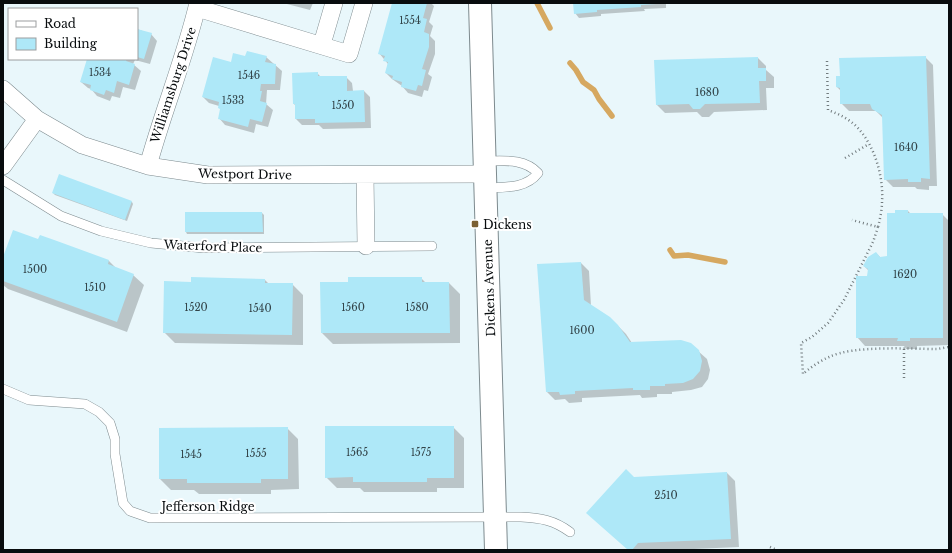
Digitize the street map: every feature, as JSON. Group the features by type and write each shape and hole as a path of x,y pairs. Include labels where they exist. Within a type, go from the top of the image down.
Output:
{"street":[{"path":"322,44 334,3"},
{"path":"197,5 322,44 349,54 364,3"},
{"name":"Dickens Avenue","path":"480,3 496,550"},
{"name":"Williamsburg Drive","path":"148,166 191,30 197,5"},
{"name":"Westport Drive","path":"3,89 37,120 82,145 148,166 208,175 485,174"},
{"path":"3,166 37,120"},
{"path":"365,175 366,246"}],"lane":[{"path":"520,162 533,167 538,173 530,182 513,186 485,174 520,162"},
{"name":"Waterford Place","path":"3,180 61,216 101,230 151,243 204,248 432,246"},
{"name":"Jefferson Ridge","path":"3,389 29,400 85,404 99,412 110,423 115,439 115,454 123,503 130,511 150,518 521,516 557,523 570,532"}],"path":[{"path":"827,61 828,110 837,113 850,121 860,130 869,144 880,173 883,201 878,227 873,242 844,300 828,323 812,337 801,343 803,374 812,366 830,356 856,350 937,349 949,347"},
{"path":"844,158 869,144"},
{"path":"852,220 878,227"},
{"path":"904,349 904,379"},
{"path":"770,547 777,550"}],"building":[{"path":"392,3 427,3 423,18 427,19 424,32 429,34 429,47 422,69 426,70 422,86 418,85 416,91 401,87 402,82 392,79 393,76 385,73 388,62 383,61 385,56 378,54"},
{"path":"573,3 656,3 656,4 574,14"},
{"path":"138,29 152,33 144,59 138,57"},
{"path":"247,51 267,56 265,62 276,64 275,84 261,84 260,91 262,91 260,101 267,103 262,122 250,119 248,127 218,119 220,109 218,108 219,102 202,97 213,57 231,62 233,53 245,56"},
{"path":"926,56 930,179 921,178 921,182 908,182 908,179 884,180 882,115 872,109 870,104 840,104 840,88 836,87 836,76 840,76 839,58"},
{"path":"758,57 758,68 766,68 766,81 759,81 760,103 705,104 700,109 693,109 689,104 656,105 654,60"},
{"path":"87,60 126,60 135,64 129,85 117,81 114,93 106,90 104,95 90,90 91,85 80,82"},
{"path":"318,72 318,76 347,76 347,91 364,90 365,122 315,123 315,119 295,119 292,73"},
{"path":"59,174 132,201 125,220 52,193"},
{"path":"895,210 908,210 908,213 943,213 943,338 910,338 910,341 897,341 898,338 856,338 856,276 867,276 868,269 863,266 868,257 876,252 880,257 887,256 887,213 895,213"},
{"path":"185,212 262,212 263,232 185,232"},
{"path":"13,230 38,239 40,235 57,241 109,260 108,264 134,274 117,322 3,281 3,257"},
{"path":"581,262 584,300 610,317 618,325 630,342 681,340 691,343 699,350 702,361 700,371 693,379 683,383 665,384 665,386 650,386 650,390 633,390 633,388 575,391 575,394 560,395 559,392 546,392 537,264"},
{"path":"191,277 265,279 265,283 293,283 292,335 163,333 164,281 191,282"},
{"path":"348,277 422,277 422,282 449,282 450,333 321,333 320,282 348,282"},
{"path":"325,426 454,426 454,478 427,478 427,482 353,482 353,477 325,478"},
{"path":"288,427 288,479 261,479 261,483 187,483 187,479 159,479 159,428"},
{"path":"626,469 634,477 727,472 731,539 638,543 632,550 628,550 586,513"}],"waterway":[{"path":"537,3 550,28"},
{"path":"570,63 583,82 594,90 612,116"},
{"path":"670,250 674,256 688,255 725,262"}],"place":[{"name":"Dickens","path":"475,224"}]}
